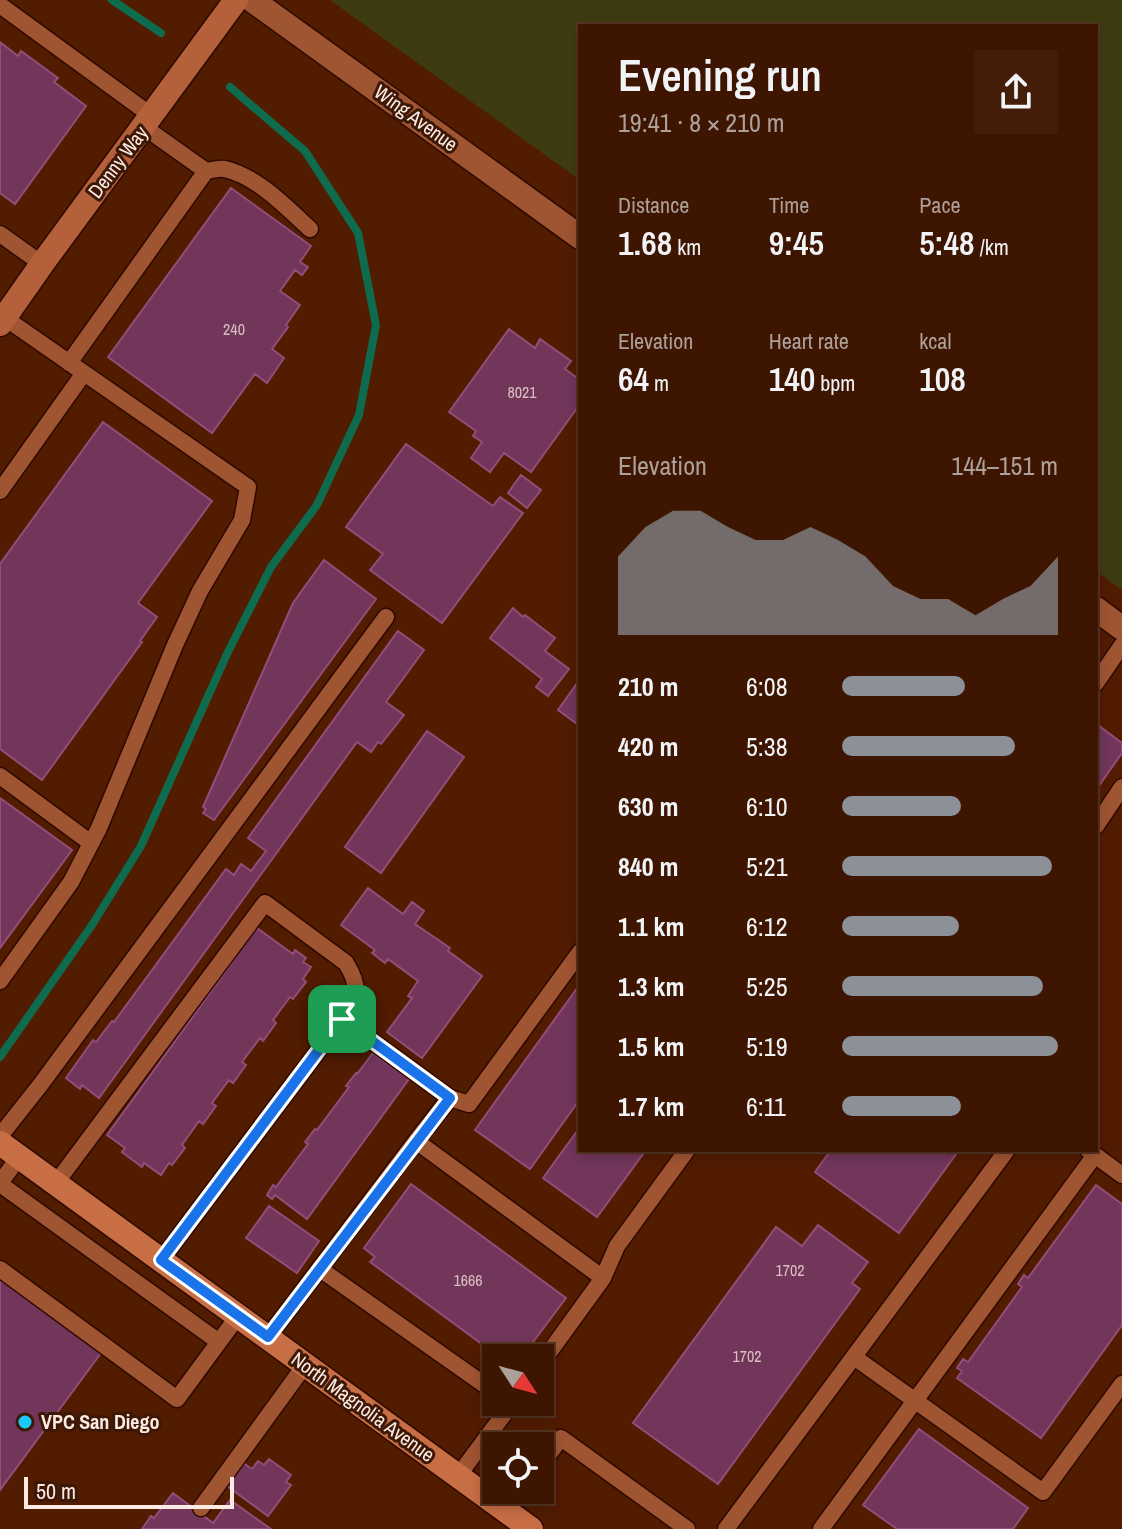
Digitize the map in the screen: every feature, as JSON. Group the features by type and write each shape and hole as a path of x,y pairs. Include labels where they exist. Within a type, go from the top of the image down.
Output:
{"main road":[{"name":"North Magnolia Avenue","path":"9,1150 531,1529"}],"street":[{"name":"Denny Way","path":"2,321 236,0"},
{"name":"Wing Avenue","path":"252,0 578,236"},
{"path":"1098,610 1122,628"}],"lane":[{"path":"0,5 148,121 206,171"},
{"path":"69,363 206,171 222,168 254,182 310,229"},
{"path":"0,234 42,264"},
{"path":"0,981 71,882 99,828 200,591 242,520 248,487 84,373 2,321"},
{"path":"0,491 84,373"},
{"path":"0,1136 386,617"},
{"path":"1098,680 1122,645"},
{"path":"0,776 91,843"},
{"path":"1098,823 1122,787"},
{"path":"56,1183 265,903 346,963 353,975 357,994 342,1019 161,1260"},
{"path":"342,1019 450,1098 469,1104 578,955"},
{"path":"268,1337 450,1098"},
{"path":"416,1141 603,1278"},
{"path":"9,1150 0,1184 219,1342"},
{"path":"554,1346 603,1278 617,1246 686,1152"},
{"path":"726,1529 1006,1152"},
{"path":"821,1529 916,1401 1092,1152 1122,1175"},
{"path":"0,1269 177,1399 238,1316"},
{"path":"320,1269 482,1383"},
{"path":"854,1357 1043,1492 1122,1384"},
{"path":"201,1508 305,1365"},
{"path":"458,1476 502,1416"},
{"path":"554,1447 561,1438 687,1529"},
{"path":"506,1511 511,1504"}],"shaded area":[{"path":"330,0 1122,0 1122,590 1098,572 1098,24 578,24 578,179"}],"building":[{"path":"0,42 18,56 21,51 58,78 54,82 86,106 15,204 0,193"},
{"path":"231,188 311,246 300,262 308,267 302,275 295,270 280,291 300,305 272,349 284,358 267,383 255,374 212,433 108,357"},
{"path":"509,329 535,348 540,339 571,361 565,369 578,379 578,407 531,472 504,453 490,472 471,458 482,442 473,436 476,431 449,412"},
{"path":"103,422 212,501 138,603 157,617 142,642 42,780 0,749 0,564"},
{"path":"406,444 493,506 500,497 523,513 442,623 370,570 383,554 346,527"},
{"path":"521,475 541,490 527,508 508,493"},
{"path":"324,560 376,599 214,820 203,813 206,809 203,807 293,603"},
{"path":"513,608 555,638 545,651 569,669 548,696 536,687 542,679 490,638"},
{"path":"398,631 424,650 386,702 404,715 371,752 357,742 99,1098 82,1085 80,1089 66,1078 93,1040 96,1042 114,1022 226,869 234,875 241,864 251,871 266,851 248,838"},
{"path":"578,682 578,725 558,710"},
{"path":"1098,725 1122,743 1122,753 1098,787"},
{"path":"427,731 464,757 381,873 345,847"},
{"path":"0,798 72,850 0,948"},
{"path":"368,888 403,914 412,902 424,911 415,924 450,948 448,951 482,976 422,1058 387,1032 412,998 408,996 418,981 388,959 385,963 372,953 375,950 341,925"},
{"path":"257,928 293,954 295,950 306,958 303,962 311,967 303,979 306,982 273,1020 276,1023 263,1041 260,1038 242,1062 246,1065 233,1083 229,1080 212,1103 216,1106 203,1124 199,1121 172,1165 169,1163 161,1175 144,1163 142,1167 122,1152 125,1148 107,1135"},
{"path":"578,987 578,1102 530,1169 475,1130"},
{"path":"373,1053 409,1079 307,1219 275,1195 272,1199 267,1195 273,1185 276,1187 308,1144 305,1142"},
{"path":"578,1130 578,1152 645,1152 597,1217 543,1178"},
{"path":"830,1152 958,1152 899,1233 815,1172"},
{"path":"411,1184 566,1298 532,1344 482,1344 370,1262 375,1257 364,1248"},
{"path":"1096,1185 1122,1204 1122,1325 1041,1438 957,1378 962,1371 957,1368 963,1359 968,1362 1022,1287 1018,1284 1024,1275 1028,1278"},
{"path":"269,1206 319,1241 297,1273 246,1238"},
{"path":"818,1225 868,1262 852,1283 860,1289 718,1484 633,1423 776,1227 802,1246"},
{"name":"VPC San Diego","path":"0,1279 101,1353 0,1490"},
{"path":"919,1429 1028,1508 1013,1529 897,1529 863,1505"},
{"path":"269,1459 291,1475 286,1482 291,1485 268,1516 223,1483 239,1460 252,1469 258,1461 264,1465"},
{"path":"173,1493 213,1523 230,1500 271,1529 142,1529"}],"waterway":[{"path":"112,0 161,33"},
{"path":"0,1057 92,925 141,846 227,654 271,567 317,505 359,415 376,325 358,233 305,151 230,87"}],"place":[{"name":"VPC San Diego","path":"25,1422"}],"route":[{"path":"342,1019 450,1098 268,1337 161,1260 342,1019"}]}
